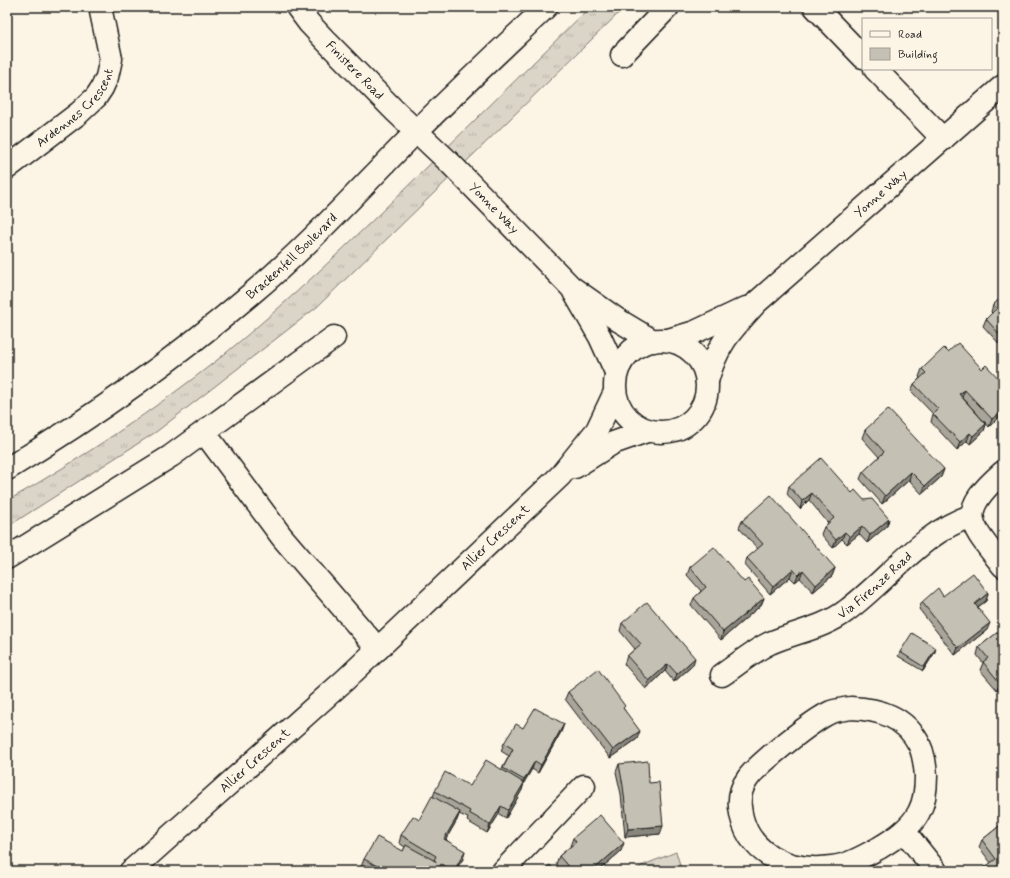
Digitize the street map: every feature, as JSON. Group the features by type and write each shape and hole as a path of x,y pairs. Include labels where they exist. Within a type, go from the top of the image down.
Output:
{"street":[{"name":"Ardennes Crescent","path":"7,168 96,97 102,88 107,77 111,59 100,7"},
{"name":"Finistere Road","path":"297,7 309,23 417,131"},
{"name":"Brackenfell Boulevard","path":"7,469 71,430 158,370 252,294 340,212 417,131 546,7"},
{"path":"622,55 668,7"},
{"path":"815,7 862,55"},
{"path":"876,70 943,138"},
{"name":"Yonne Way","path":"708,380 713,358 726,337 758,302 1003,86"},
{"name":"Yonne Way","path":"417,131 571,287 618,320 661,340 695,332 758,302"},
{"name":"Yonne Way","path":"571,287 600,336 616,382"},
{"path":"7,558 171,456 334,337"},
{"path":"661,340 683,345 695,354 703,366 708,380 707,396 701,411 691,423 677,430 662,433 647,430 633,423 623,412 616,382 627,355 639,345 661,340"},
{"name":"Allier Crescent","path":"131,871 378,649 560,476 597,430 616,382"},
{"name":"Allier Crescent","path":"560,476 612,443 647,430"},
{"path":"204,432 282,537 378,649"},
{"path":"1003,472 987,486 977,499 972,508 971,516 979,533 1003,566"},
{"name":"Via Firenze Road","path":"722,675 760,648 782,638 820,625 845,612 936,533 951,524 971,516"},
{"path":"851,708 876,710 892,716 903,723 914,736 922,750 926,771 924,798 919,812 904,831 888,843 847,863 818,868 800,866 777,860 762,852 754,844 747,833 742,820 740,805 741,791 748,778 761,765 780,748 823,717 836,710 851,708"},
{"path":"503,871 584,786"},
{"path":"904,831 936,871"}],"green space":[{"path":"590,7 625,7 317,307 156,432 7,527 7,501 117,433 196,377 247,335 298,291 347,245"},
{"path":"676,852 682,871 635,871 641,866"}],"building":[{"path":"1003,296 1003,338 986,319 997,308 993,305"},
{"path":"958,343 982,369 986,365 1003,383 1003,409 992,419 965,390 959,394 986,424 973,436 970,433 960,442 933,414 938,409 914,384 926,373 922,369 944,348 948,352"},
{"path":"888,409 944,469 925,486 911,472 885,496 863,472 884,452 865,430"},
{"path":"821,458 852,493 855,490 864,500 872,499 889,519 870,535 862,526 850,537 845,532 836,540 824,527 834,518 812,493 802,501 789,486"},
{"path":"771,495 835,568 816,585 803,570 798,575 793,569 773,587 747,558 763,544 742,521"},
{"path":"714,547 744,582 748,579 764,598 723,632 694,598 706,587 690,567"},
{"path":"973,573 988,593 975,604 990,623 958,648 922,602 938,588 943,596"},
{"path":"647,602 695,658 677,674 668,664 649,681 627,656 641,644 622,623"},
{"path":"1003,628 1003,680 1000,683 983,662 988,658 979,647"},
{"path":"912,633 936,648 924,667 900,652"},
{"path":"598,669 625,706 623,708 640,731 613,750 568,692"},
{"path":"535,708 564,724 541,765 535,761 524,780 503,768 513,749 504,743 516,724 523,728"},
{"path":"486,760 524,783 508,810 501,806 490,825 469,813 470,811 435,791 445,772 470,786"},
{"path":"648,761 649,783 659,782 663,826 628,829 619,764"},
{"path":"432,796 460,812 444,839 465,851 454,871 441,864 437,871 374,871 377,866 364,859 377,837 403,851 406,845 437,862 434,860 436,856 401,835 413,816 419,820"},
{"path":"600,815 624,843 592,871 572,871 559,856 576,842 573,838"},
{"path":"1003,823 1003,871 988,871 985,867 996,859 982,840"},
{"path":"550,865 555,871 542,871"}]}
